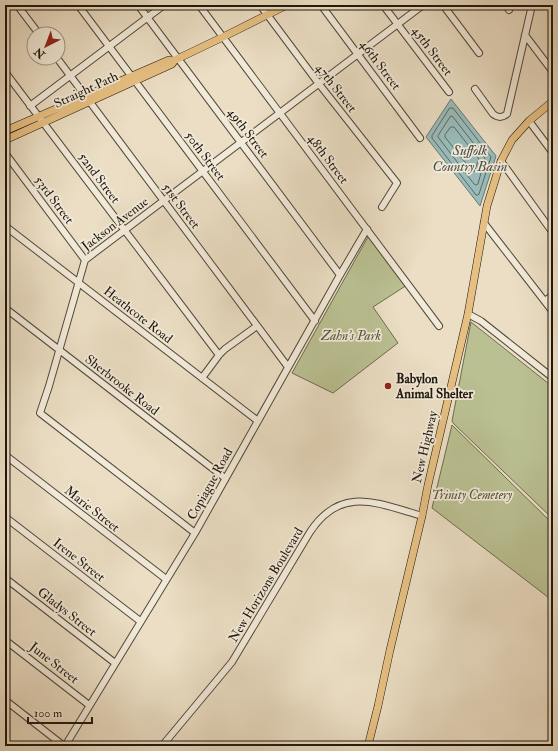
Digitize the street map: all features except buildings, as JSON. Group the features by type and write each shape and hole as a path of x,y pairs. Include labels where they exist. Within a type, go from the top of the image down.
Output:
{"main road":[{"name":"Straight Path","path":"5,140 43,123 88,99 133,79 169,60 177,59 287,5"},
{"name":"Straight Path","path":"5,131 88,99"},
{"name":"New Highway","path":"368,746 468,314 487,206 501,162 512,140 529,121 553,101"}],"street":[{"path":"17,5 33,26"},
{"name":"50th Street","path":"78,5 315,321"},
{"name":"49th Street","path":"138,5 340,275"},
{"path":"30,106 164,5"},
{"name":"48th Street","path":"199,5 439,326"},
{"name":"47th Street","path":"260,5 319,84 397,183 382,207"},
{"name":"46th Street","path":"321,5 420,138"},
{"name":"45th Street","path":"383,5 449,92"},
{"name":"Jackson Avenue","path":"195,533 40,413 85,260 423,5"},
{"path":"443,5 479,52"},
{"path":"475,89 493,114 497,117 503,117 507,114 532,5"},
{"path":"525,35 553,72"},
{"name":"51st Street","path":"63,66 288,367"},
{"name":"52nd Street","path":"5,72 219,355"},
{"path":"529,121 553,153"},
{"name":"53rd Street","path":"5,153 85,260"},
{"path":"501,162 553,233"},
{"path":"484,223 553,312"},
{"name":"Heathcote Road","path":"5,226 258,421"},
{"name":"Copiague Road","path":"64,746 195,533 367,229"},
{"path":"545,301 553,295"},
{"name":"Sherbrooke Road","path":"5,308 225,478"},
{"path":"468,314 481,321 553,378"},
{"path":"202,378 225,349 257,326"},
{"name":"Marie Street","path":"5,455 166,579"},
{"name":"New Horizons Boulevard","path":"162,746 232,662 317,521 338,506 350,502 362,501 379,503 422,516"},
{"name":"Irene Street","path":"5,517 140,621"},
{"name":"Gladys Street","path":"5,578 115,663"},
{"name":"June Street","path":"5,640 89,704"},
{"path":"5,700 64,746"}],"green space":[{"name":"Zahn's Park","path":"369,235 407,285 373,307 398,343 333,393 292,373"},
{"path":"471,322 553,387 553,519 452,421"},
{"name":"Trinity Cemetery","path":"452,425 553,524 553,601 432,508"}],"water":[{"name":"Suffolk Country Basin","path":"451,99 496,156 480,206 426,137"}],"place":[{"name":"Babylon Animal Shelter","path":"388,386"}]}
